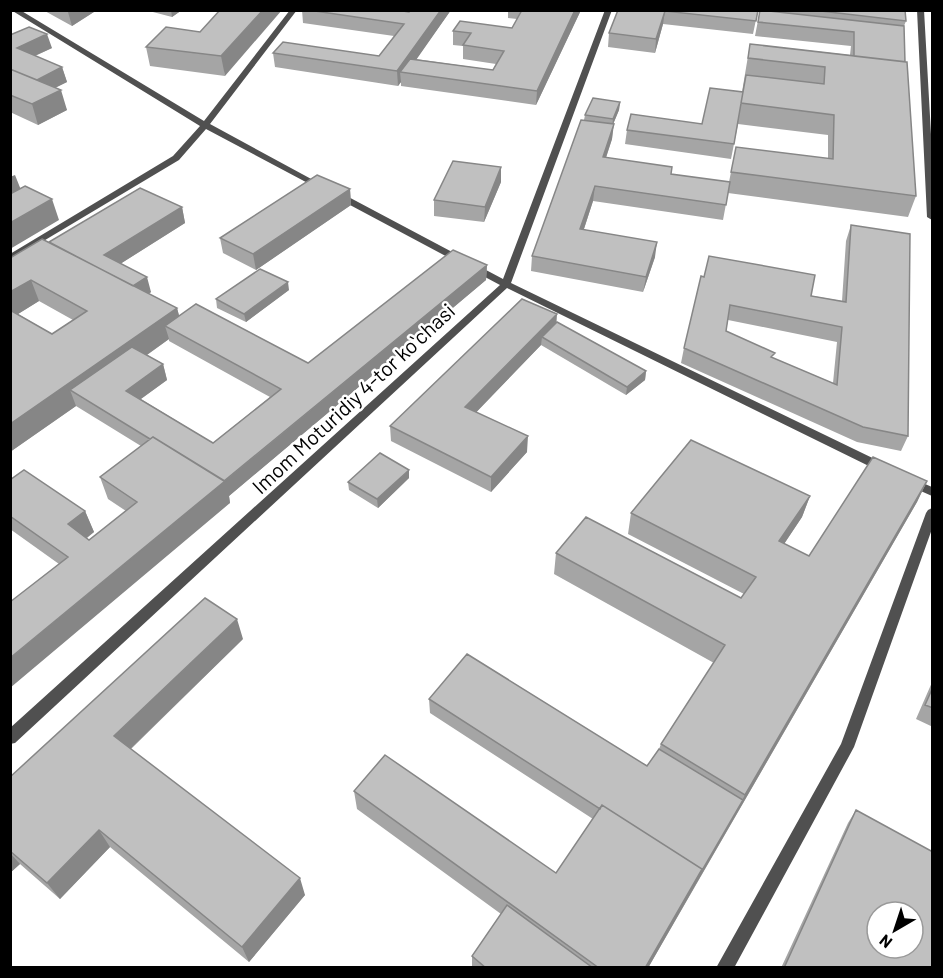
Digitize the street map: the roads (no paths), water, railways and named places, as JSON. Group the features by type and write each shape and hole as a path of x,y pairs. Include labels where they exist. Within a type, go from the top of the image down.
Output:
{"street":[{"path":"14,10 35,29 205,125 506,284 890,471"},
{"path":"10,258 176,158 205,125 294,10"},
{"name":"Imom Moturidiy 4-tor koʻchasi","path":"10,738 506,284 609,10"},
{"path":"920,10 933,217"},
{"path":"900,476 933,492"},
{"path":"724,968 847,747 933,513"}]}
